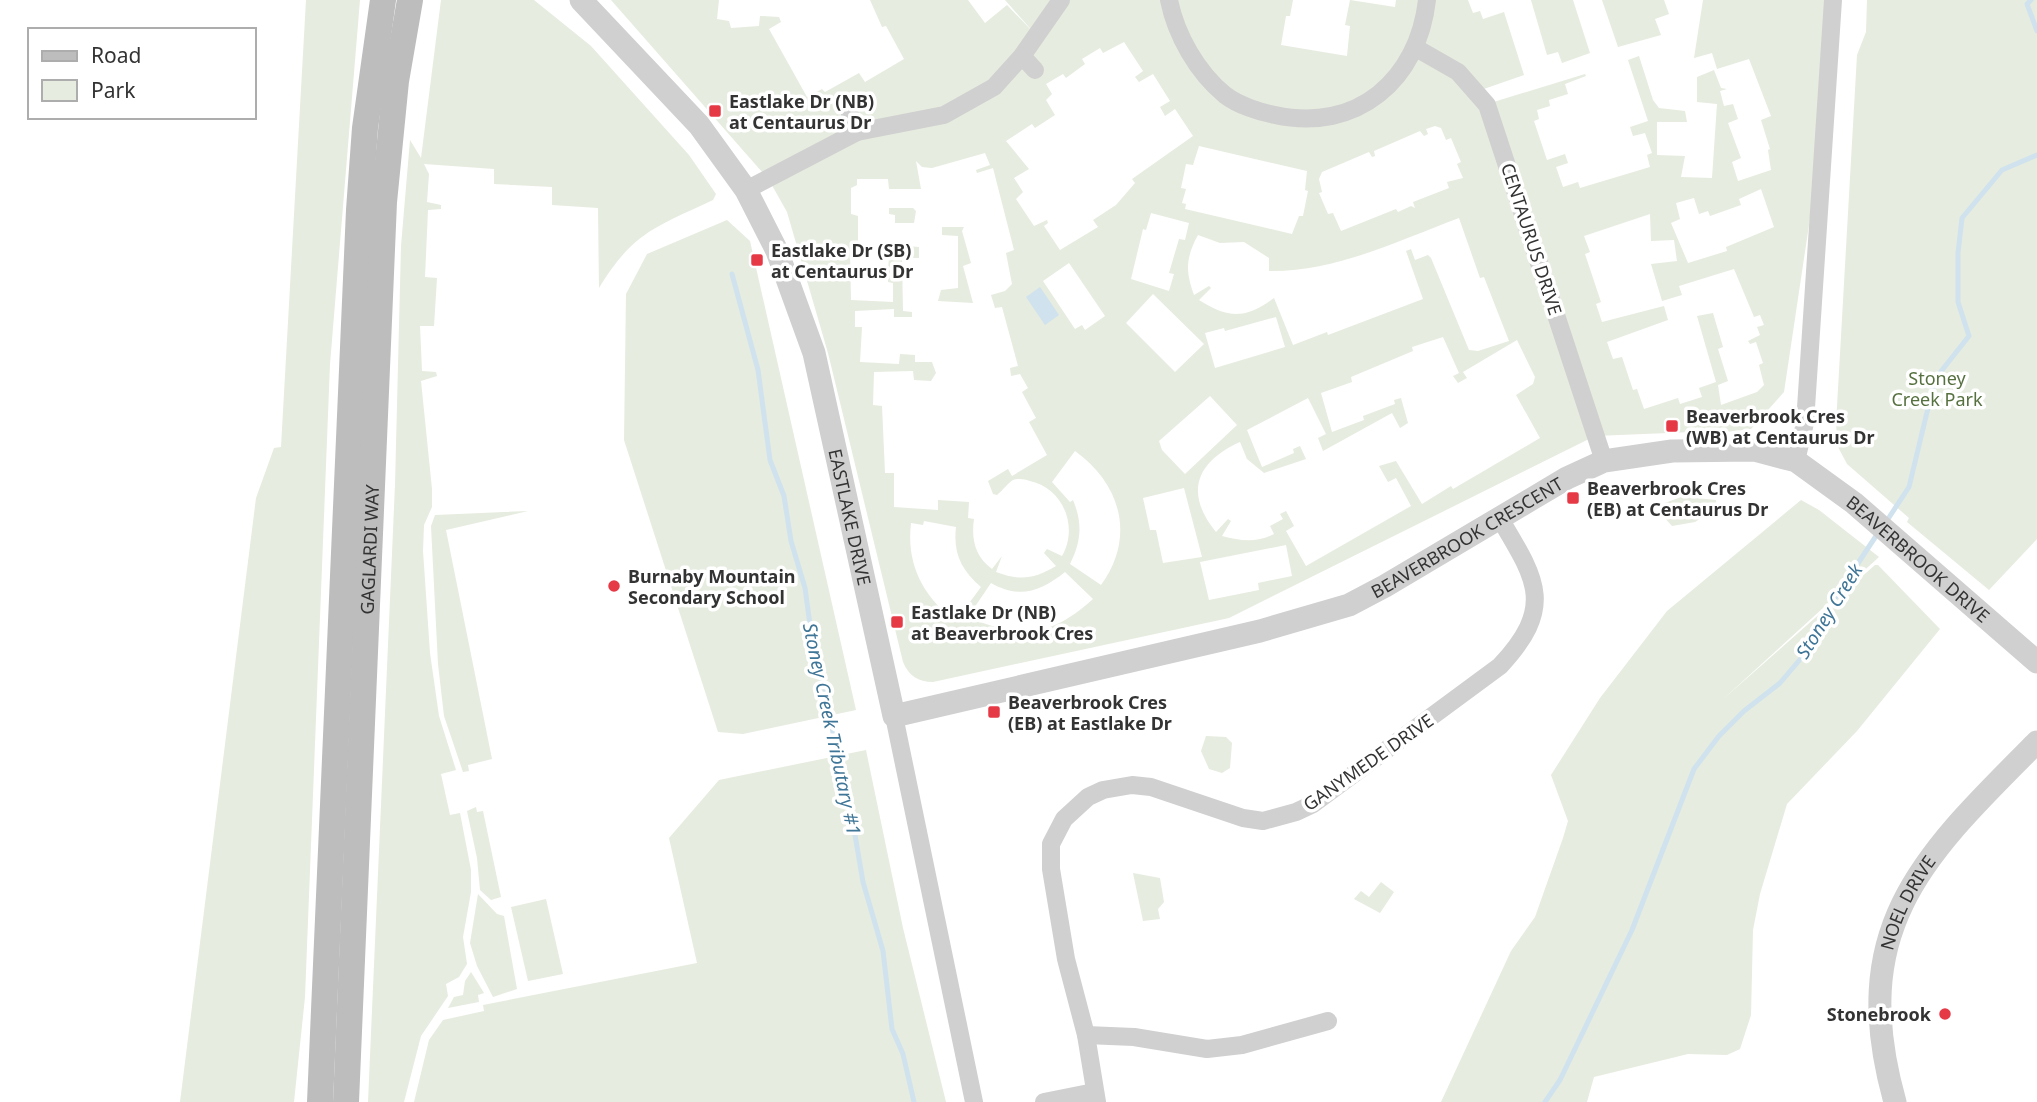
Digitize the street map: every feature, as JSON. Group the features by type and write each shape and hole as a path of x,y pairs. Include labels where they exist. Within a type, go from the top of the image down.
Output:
{"main road":[{"name":"GAGLARDI WAY","path":"320,1102 359,210 365,128 381,7"},
{"name":"GAGLARDI WAY","path":"346,1102 384,202 389,141 407,11"}],"street":[{"name":"EASTLAKE DRIVE","path":"581,0 699,125 746,190 777,251 814,353 894,716 974,1102"},
{"path":"746,190 854,123 909,130 944,115 994,87 1023,56 1061,0"},
{"path":"1169,0 1172,17 1195,60 1226,96 1264,113 1284,117 1321,117 1348,112 1376,97 1402,73 1416,48 1424,23 1427,0"},
{"path":"1796,461 1805,423 1833,0"},
{"name":"CENTAURUS DRIVE","path":"1416,48 1458,72 1488,105 1604,461"},
{"path":"1023,56 1035,70"},
{"name":"BEAVERBROOK CRESCENT","path":"894,716 1307,618 1349,604 1385,586 1499,517 1604,461 1634,455 1701,450 1754,450 1796,461"},
{"name":"BEAVERBROOK DRIVE","path":"1796,461 1854,503 2037,662"},
{"name":"GANYMEDE DRIVE","path":"1044,1102 1095,1097 1086,1035 1066,959 1051,869 1051,844 1064,819 1088,797 1103,790 1132,785 1151,787 1243,818 1263,821 1313,804 1500,666 1519,646 1535,607 1536,587 1499,517"},
{"name":"NOEL DRIVE","path":"1895,1102 1883,1052 1879,997 1885,954 1894,923 1905,897 1931,855 1956,823 2037,742"},
{"path":"1086,1035 1134,1037 1208,1049 1255,1042 1328,1021"}],"green space":[{"path":"306,0 360,0 330,364 305,997 294,1102 180,1102 256,498 274,448 281,447"},
{"path":"441,0 534,0 591,46 689,155 716,194 713,200 647,233 623,254 599,288 598,208 552,205 552,187 494,184 494,169 424,164 429,174 427,202 441,205 441,209 428,210 425,277 437,278 434,326 420,326 422,371 436,372 437,376 421,381 432,489 432,507 424,525 423,551 430,653 439,716 456,770 441,774 450,815 460,813 471,870 471,892 463,937 467,964 459,977 446,984 448,996 421,1036 404,1102 368,1102 395,485 401,246 410,140 421,158"},
{"path":"611,0 719,0 717,19 729,21 731,28 759,26 760,16 779,17 781,22 769,29 807,97 822,89 825,92 859,73 865,82 904,59 886,26 882,27 870,0 968,0 985,23 1007,5 1036,35 1005,0 1293,0 1290,16 1286,16 1281,45 1347,56 1350,26 1345,25 1350,0 1395,7 1396,0 1468,0 1473,13 1480,11 1483,19 1504,12 1524,75 1478,91 1487,104 1585,74 1586,76 1565,84 1568,94 1549,100 1550,106 1537,110 1539,119 1534,121 1547,160 1565,154 1568,163 1556,167 1563,187 1578,182 1580,188 1650,167 1647,155 1652,153 1645,133 1633,136 1630,127 1648,121 1628,60 1639,56 1653,100 1659,108 1685,111 1687,122 1657,122 1657,155 1685,156 1681,177 1712,178 1717,104 1697,102 1697,77 1714,70 1721,88 1727,89 1720,91 1724,106 1733,104 1738,119 1728,123 1741,158 1732,162 1738,181 1771,170 1770,149 1761,120 1771,116 1749,59 1717,69 1712,53 1694,58 1703,0 1834,0 1828,98 1784,392 1751,429 1709,434 1697,427 1692,432 1595,436 1229,618 933,682 915,677 903,662 828,353 787,212 769,180","holes":["1124,42 1143,71 1135,77 1139,82 1153,74 1170,101 1160,107 1165,116 1175,109 1193,136 1132,179 1135,183 1116,205 1093,220 1098,227 1060,250 1044,226 1048,223 1047,220 1034,226 1016,199 1023,192 1014,178 1029,169 1006,141 1032,124 1035,128 1055,115 1046,100 1052,94 1046,84 1063,74 1066,78 1085,64 1082,59 1100,48 1103,53","1435,126 1441,128 1446,140 1451,138 1461,162 1457,164 1463,178 1447,182 1449,188 1413,202 1415,208 1411,206 1398,212 1396,209 1341,231 1333,213 1328,214 1319,193 1322,192 1319,179 1322,172 1369,152 1372,157 1375,156 1374,151 1420,131 1424,136 1428,134 1426,129","1199,146 1307,171 1305,190 1308,191 1303,216 1299,216 1292,234 1185,209 1186,204 1182,203 1186,189 1181,188 1186,164 1193,165","985,153 990,165 976,170 977,173 993,168 1014,250 1006,253 1012,284 1005,291 991,295 995,308 1002,307 1018,366 1010,368 1011,376 1020,374 1028,388 1022,392 1036,418 1029,422 1047,455 1012,476 1008,469 988,481 993,494 997,495 1015,479 1042,485 1059,500 1065,510 1069,533 1067,545 1062,556 1047,549 1044,553 1056,566 1041,574 1012,577 996,572 1002,556 992,569 986,564 978,553 974,540 974,519 968,518 969,502 938,500 938,510 894,507 894,473 885,473 882,406 873,405 874,372 913,371 914,380 931,381 936,373 932,362 915,362 915,355 900,354 899,364 860,362 862,327 855,327 855,311 894,309 894,317 912,317 912,312 903,311 902,258 919,258 919,247 895,245 895,249 889,249 888,282 893,283 893,302 851,300 850,249 858,249 858,216 851,214 851,188 857,185 857,179 888,179 889,189 921,189 916,161 922,167 932,168","1761,189 1774,227 1726,247 1727,251 1688,263 1671,223 1680,219 1676,203 1694,198 1699,214 1708,211 1710,216 1741,205 1739,199","1151,213 1189,223 1185,240 1179,239 1169,273 1174,274 1169,291 1131,279 1143,229 1146,230","1650,214 1651,241 1674,240 1677,261 1651,264 1662,301 1682,295 1679,286 1734,269 1754,317 1760,315 1764,325 1757,327 1760,335 1748,341 1750,344 1756,342 1763,363 1759,365 1764,385 1757,392 1721,405 1718,385 1728,381 1718,349 1723,347 1713,313 1697,316 1716,382 1699,388 1702,397 1680,404 1678,398 1644,409 1637,389 1633,390 1622,357 1613,359 1607,342 1668,320 1664,306 1602,322 1596,304 1601,302 1585,254 1590,252 1584,236","1459,218 1480,278 1484,277 1509,341 1478,351 1469,350 1431,258 1428,255 1415,260 1411,249 1406,251 1423,299 1328,335 1327,332 1293,345 1274,298 1245,313 1219,311 1199,300 1211,288 1209,286 1194,295 1189,279 1189,257 1198,235 1220,243 1244,242 1269,258 1269,271 1294,270 1342,261","1069,263 1105,316 1085,330 1082,325 1075,329 1043,281","1153,294 1204,344 1175,372 1126,323","1276,317 1285,347 1215,368 1205,333 1224,328 1225,331","1443,337 1459,373 1453,376 1458,383 1467,378 1463,372 1517,340 1535,377 1533,384 1516,395 1540,438 1422,504 1396,461 1379,466 1388,482 1396,478 1411,506 1306,566 1286,531 1294,526 1286,511 1280,514 1283,519 1270,526 1274,534 1261,539 1242,540 1222,536 1231,521 1228,519 1216,532 1206,518 1198,492 1200,480 1213,459 1240,442 1247,459 1264,473 1306,459 1300,446 1293,449 1294,453 1262,467 1247,430 1308,398 1326,434 1318,438 1323,451 1392,413 1400,428 1408,423 1401,398 1394,400 1395,404 1363,416 1364,420 1332,432 1321,393 1352,382 1351,377 1413,351 1412,347","1210,396 1237,425 1185,474 1162,450 1159,441","1075,451 1091,464 1103,479 1113,495 1118,512 1118,548 1112,567 1101,585 1070,564 1077,548 1079,533 1073,500 1070,502 1052,482","1184,488 1202,557 1163,563 1156,530 1150,530 1143,498","924,521 956,527 957,553 968,574 981,587 956,621 944,612 926,590 914,566 911,523 923,525","1286,545 1292,576 1258,583 1259,590 1209,600 1200,562","1065,572 1093,599 1064,621 1036,631 1006,630 971,618 972,611 991,583 1011,591 1029,591 1047,584"]},
{"path":"1531,0 1573,0 1590,53 1562,63 1558,52 1547,55"},
{"path":"1602,0 1664,0 1669,14 1655,19 1661,35 1618,47"},
{"name":"Stoney Creek Park","path":"1867,0 2037,0 2037,539 1989,590 1907,522 1909,518 1847,464 1838,447 1836,424 1857,55 1866,32"},
{"path":"889,208 913,208 916,211 914,223 895,223 895,215 889,214"},
{"path":"727,220 750,241 856,710 743,734 718,732 624,440 626,294 647,254"},
{"path":"942,227 964,227 962,231 971,263 963,266 973,303 938,301 941,290 958,288 958,236 942,235"},
{"path":"1692,493 1696,498 1716,500 1717,508 1695,522 1672,526 1664,517 1662,504"},
{"path":"1801,500 1819,510 1879,557 1721,701 1875,565 1878,565 1940,629 1857,731 1787,804 1760,894 1753,930 1751,1015 1740,1049 1727,1055 1688,1054 1594,1077 1587,1102 1441,1102 1511,951 1535,917 1563,838 1568,821 1551,775 1600,698 1667,611"},
{"path":"528,511 446,530 492,759 468,765 469,771 463,772 444,716 438,664 431,526 435,515"},
{"path":"1206,736 1226,737 1232,743 1230,768 1222,773 1209,769 1201,751"},
{"path":"866,750 903,928 946,1102 414,1102 429,1040 443,1020 484,1011 483,1005 697,963 669,838 719,780"},
{"path":"476,807 477,812 483,811 501,897 491,900 480,890 477,858 467,811"},
{"path":"1133,873 1160,878 1164,902 1158,909 1160,919 1143,921"},
{"path":"1381,882 1394,892 1380,913 1354,899 1361,891 1369,897"},
{"path":"478,894 497,914 504,916 517,989 493,997 477,966 470,943"},
{"path":"546,899 563,974 528,981 511,907"},
{"path":"471,972 484,993 478,995 479,1002 448,1008 454,997 463,995 465,981"}],"water":[{"path":"1040,287 1059,315 1045,325 1026,297"}],"waterway":[{"name":"Stoney Creek","path":"2031,0 2027,4 2037,31"},
{"name":"Stoney Creek","path":"1886,522 1909,487 1935,379 1969,336 1958,302 1958,253 1962,218 2002,170 2037,155"},
{"name":"Stoney Creek Tributary #1","path":"732,274 758,370 770,460 784,496 791,541 805,588 814,654 827,695 840,777 854,829 863,882 883,951 892,1029 903,1054 914,1102"},
{"name":"Stoney Creek","path":"1545,1102 1560,1080 1632,930 1694,769 1719,736 1744,711 1780,683 1808,650 1825,613 1878,533"}],"place":[{"name":"Eastlake Dr (NB) at Centaurus Dr","path":"715,111"},
{"name":"Eastlake Dr (SB) at Centaurus Dr","path":"757,260"},
{"name":"Beaverbrook Cres (WB) at Centaurus Dr","path":"1672,426"},
{"name":"Beaverbrook Cres (EB) at Centaurus Dr","path":"1573,498"},
{"name":"Burnaby Mountain Secondary School","path":"614,586"},
{"name":"Eastlake Dr (NB) at Beaverbrook Cres","path":"897,622"},
{"name":"Beaverbrook Cres (EB) at Eastlake Dr","path":"994,712"},
{"name":"Stonebrook","path":"1945,1014"}]}
